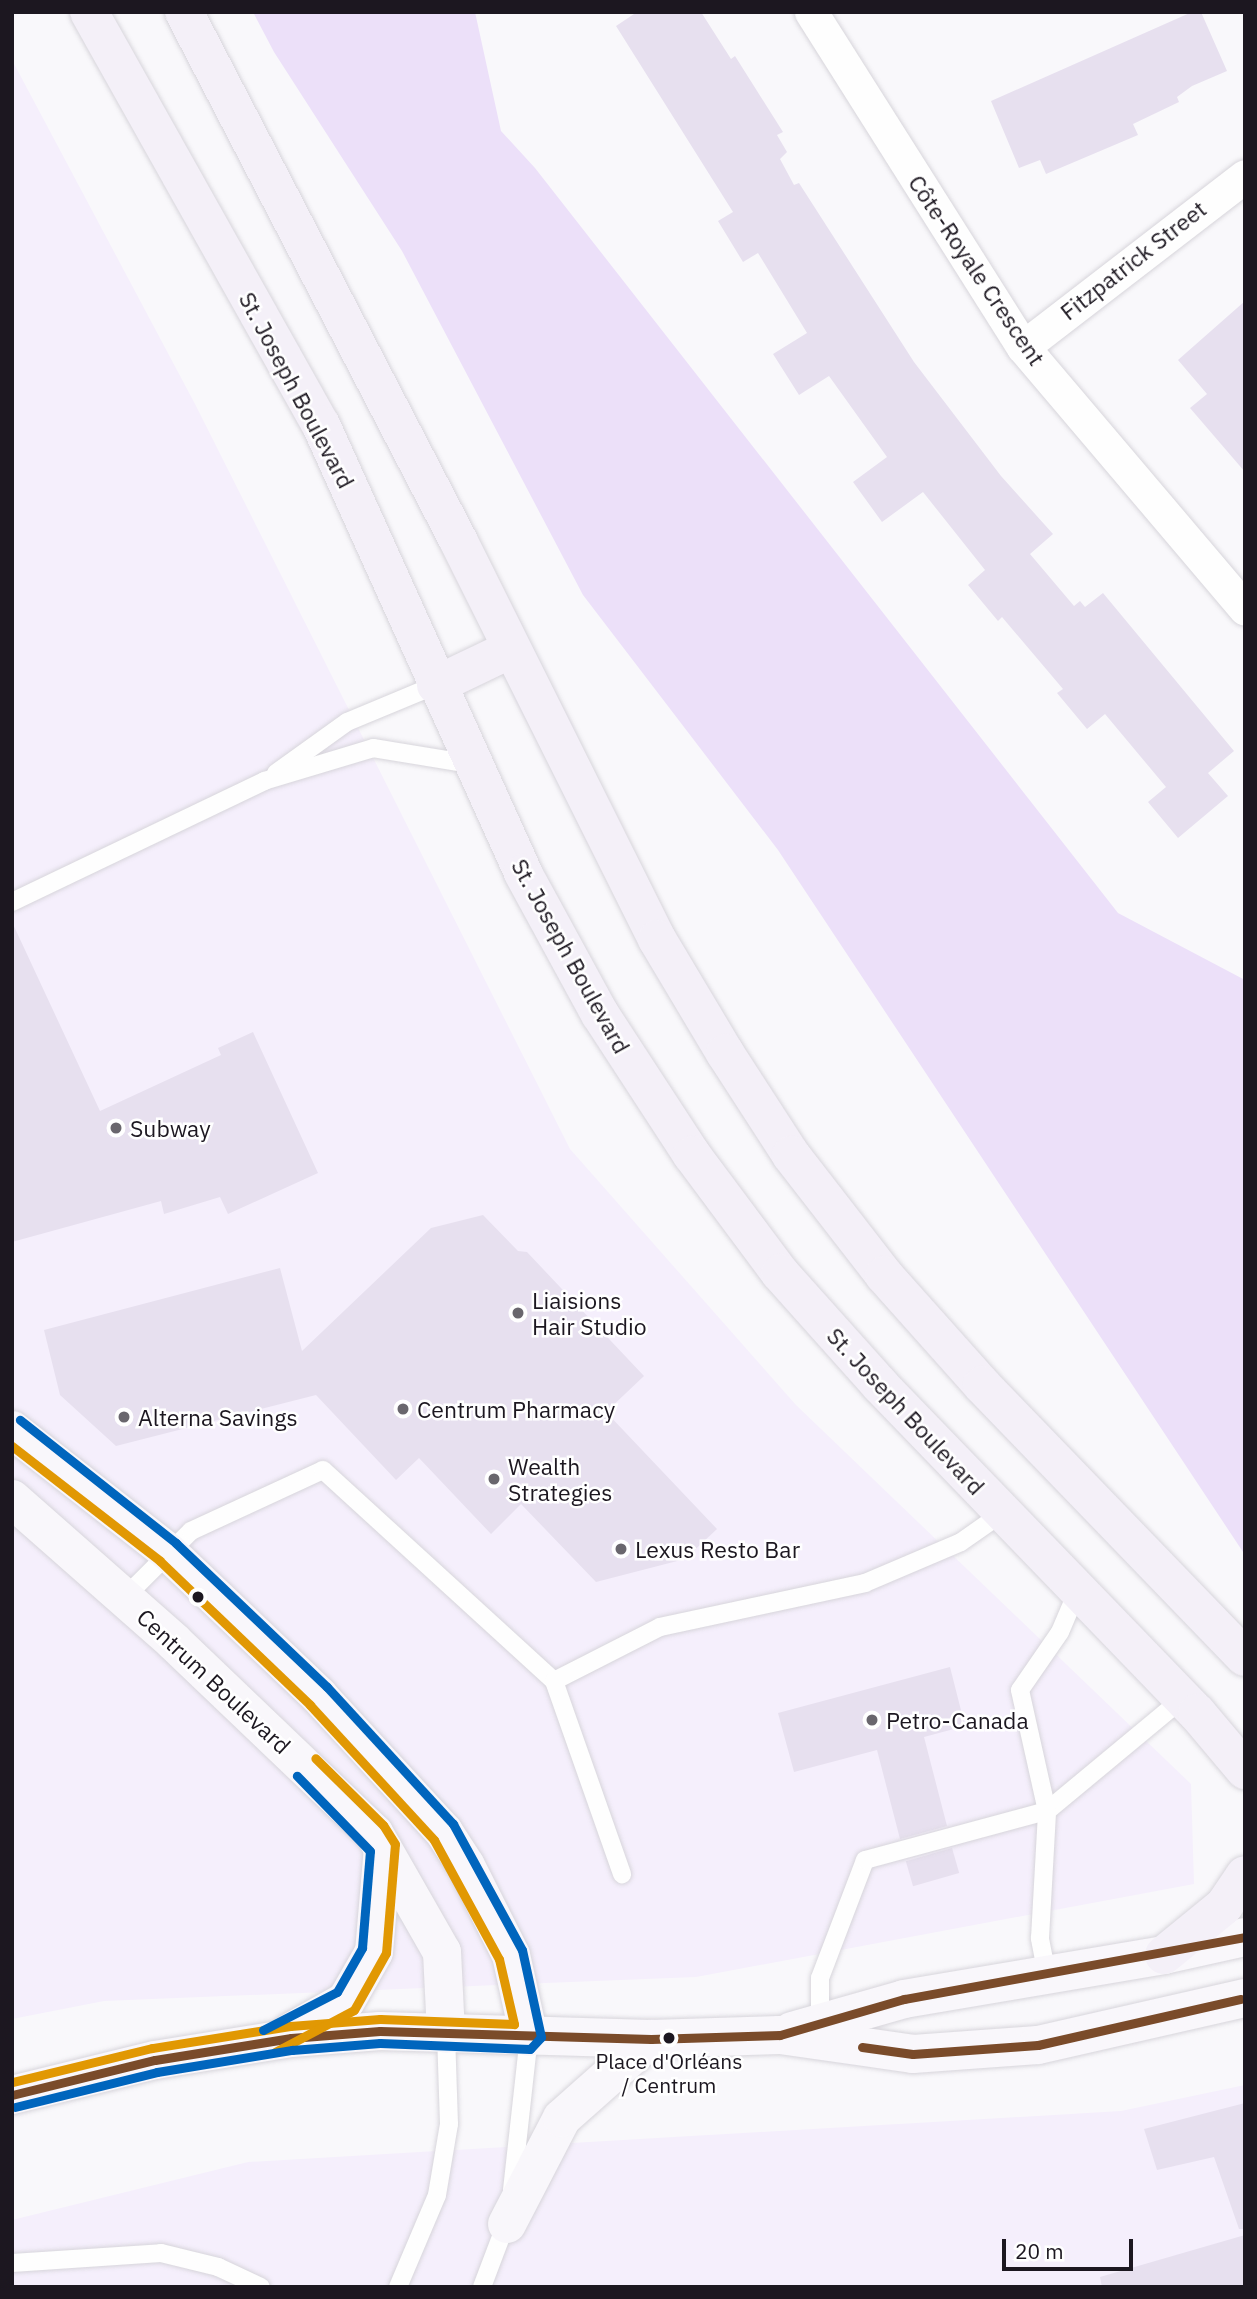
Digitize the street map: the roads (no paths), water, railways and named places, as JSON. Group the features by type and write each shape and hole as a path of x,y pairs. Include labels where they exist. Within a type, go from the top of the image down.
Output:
{"main road":[{"name":"St. Joseph Boulevard","path":"89,12 321,425 471,764 600,1014 692,1155 780,1273 1000,1514 1189,1706 1245,1770"},
{"path":"184,12 657,939 791,1155 884,1275 982,1385 1245,1657"},
{"path":"436,685 511,649"},
{"path":"12,1430 168,1552 320,1696 444,1832 466,1866 511,1955 529,2037"},
{"name":"Centrum Boulevard","path":"12,1499 125,1597 343,1802 383,1848 442,1952 446,2034"},
{"path":"1189,1706 1245,1796"},
{"path":"274,2041 346,2001 369,1962 374,1952 383,1848"},
{"path":"1164,1955 1224,1906 1245,1875"},
{"path":"780,2035 904,1999 1164,1955 1245,1937"},
{"path":"12,2095 155,2060 274,2041 380,2032 651,2039 780,2035 914,2054 1038,2045 1245,1998"},
{"path":"507,2224 562,2118 651,2039"}],"street":[{"name":"Côte-Royale Crescent","path":"811,12 1023,346 1245,609"},
{"name":"Fitzpatrick Street","path":"1023,346 1245,176"}],"lane":[{"path":"264,781 346,722 436,685"},
{"path":"12,902 264,781 373,748 471,764"},
{"path":"125,1597 191,1531 323,1470 554,1681 622,1874"},
{"path":"554,1681 660,1627 865,1583 961,1542 1000,1514"},
{"path":"1047,1975 1040,1938 1047,1811 1020,1690 1060,1632 1077,1592"},
{"path":"820,2023 820,1978 864,1860 1047,1811 1189,1706"},
{"path":"398,2287 438,2195 449,2124 446,2034"},
{"path":"482,2287 507,2224 529,2037"},
{"path":"12,2263 161,2253 218,2267 261,2287"}],"place":[{"name":"Subway","path":"116,1128"},
{"name":"Liaisions Hair Studio","path":"518,1313"},
{"name":"Centrum Pharmacy","path":"403,1409"},
{"name":"Alterna Savings","path":"124,1417"},
{"name":"Wealth Strategies","path":"494,1479"},
{"name":"Lexus Resto Bar","path":"621,1549"},
{"name":"Petro-Canada","path":"872,1720"},
{"name":"Place d'Orléans / Centrum","path":"669,2038"}]}
